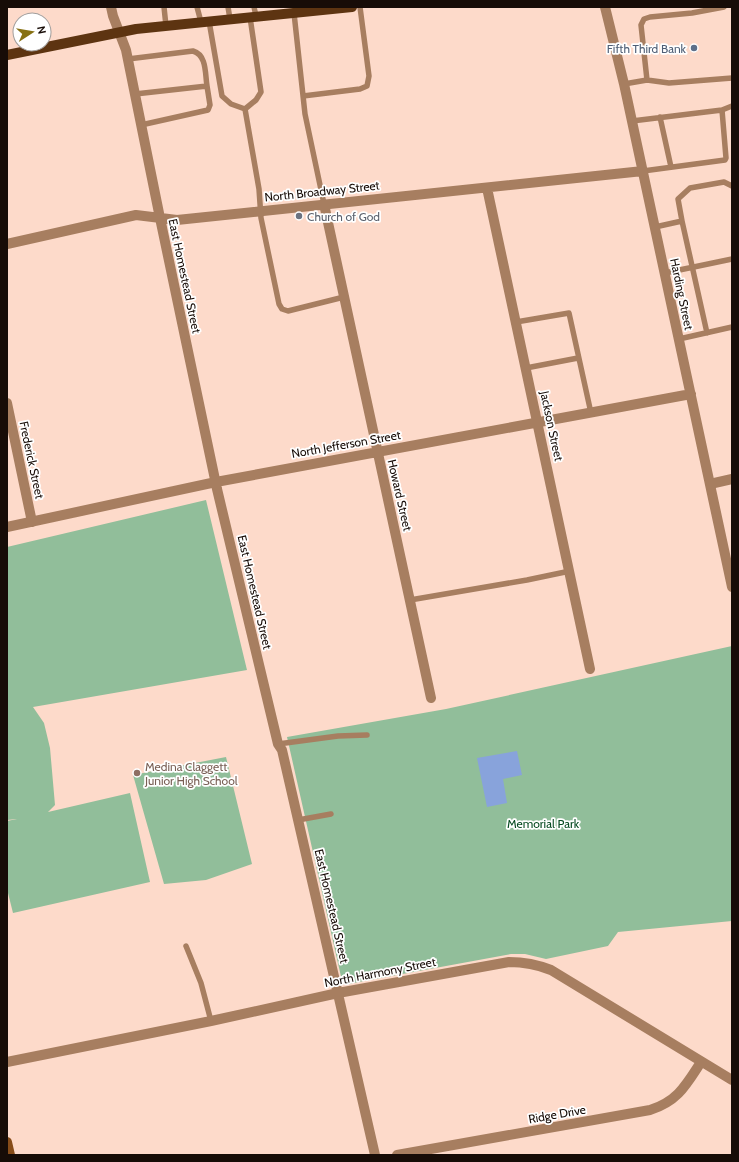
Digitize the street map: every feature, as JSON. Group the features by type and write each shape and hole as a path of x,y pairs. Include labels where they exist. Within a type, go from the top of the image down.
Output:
{"main road":[{"path":"7,56 120,32 230,19 253,13 277,11 294,13 352,7"}],"street":[{"name":"East Homestead Street","path":"111,7 128,59 216,482 278,744 282,750 375,1155"},
{"name":"Harding Street","path":"605,7 624,84 732,587"},
{"name":"North Broadway Street","path":"7,244 136,215 177,220 642,171"},
{"name":"Jackson Street","path":"487,188 590,669"},
{"name":"Howard Street","path":"324,204 431,698"},
{"name":"North Jefferson Street","path":"7,527 216,482 691,394"},
{"name":"Frederick Street","path":"7,403 32,522"},
{"path":"710,484 732,479"},
{"name":"North Harmony Street","path":"7,1062 211,1021 338,993 508,962 523,962 536,964 551,970 732,1080"},
{"name":"Ridge Drive","path":"397,1155 661,1107 672,1100 682,1090 701,1062"},
{"path":"7,1142 10,1155"}],"lane":[{"path":"164,7 166,26"},
{"path":"197,7 205,22 222,96 230,104 245,109"},
{"path":"228,7 230,19"},
{"path":"303,96 360,89 367,86 369,76 360,7"},
{"path":"646,80 641,25 644,19 724,7"},
{"path":"245,109 256,100 260,92 253,13"},
{"path":"294,13 304,114 324,204"},
{"path":"128,59 193,51 202,56 203,60 210,105 208,110 142,125"},
{"path":"624,84 646,80 669,83 732,78"},
{"path":"135,94 206,86"},
{"path":"632,121 722,110 732,106"},
{"path":"245,109 259,189 260,211 264,234 280,306 282,309 290,310 344,298"},
{"path":"642,171 725,160 722,110"},
{"path":"660,117 671,167"},
{"path":"707,333 678,199 690,188 724,182 732,186"},
{"path":"655,227 682,220"},
{"path":"665,274 732,260"},
{"path":"516,322 568,313 591,413"},
{"path":"679,339 732,327"},
{"path":"526,368 578,358"},
{"path":"410,600 570,571"},
{"path":"278,744 338,736 367,735"},
{"path":"298,820 331,814"},
{"path":"186,946 201,983 211,1021"}],"green space":[{"path":"206,500 247,670 33,707 44,723 50,748 55,805 48,812 130,793 150,882 13,913 7,889 7,821 17,819 7,820 7,547"},
{"name":"Memorial Park","path":"732,646 732,921 618,932 608,946 546,959 525,954 511,954 348,984 342,981 287,737 446,709"},
{"path":"226,757 252,864 206,880 164,884 133,775"}],"water":[{"path":"517,751 522,775 503,779 507,803 487,807 477,758"}],"place":[{"name":"Fifth Third Bank","path":"694,48"},
{"name":"Church of God","path":"299,216"},
{"name":"Medina Claggett Junior High School","path":"137,773"}]}
